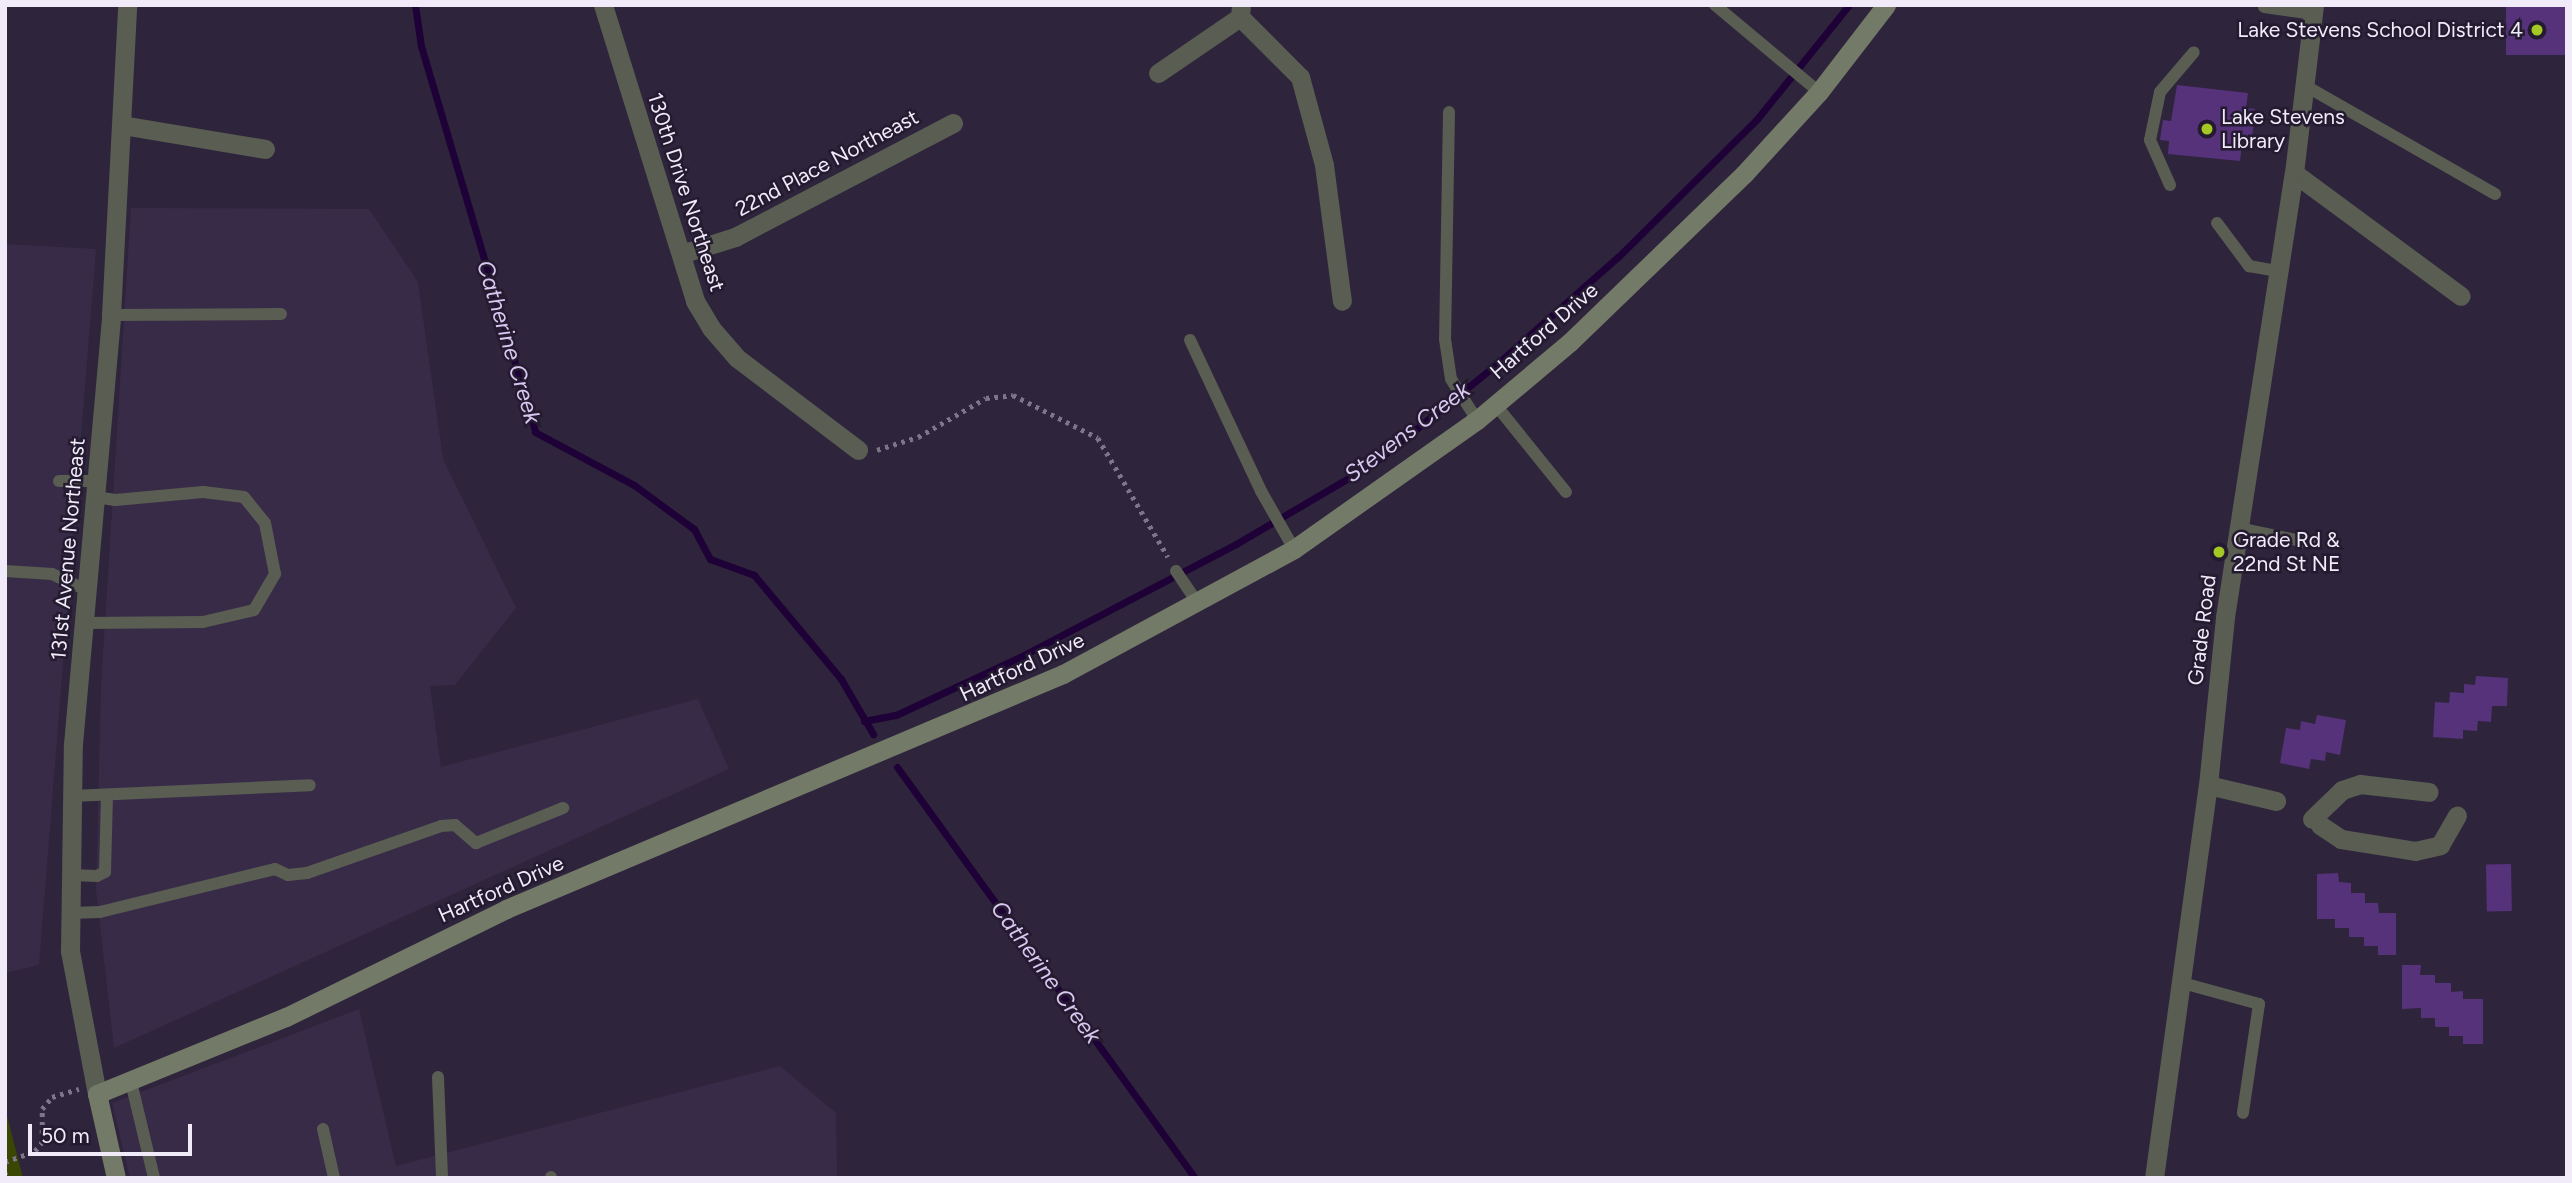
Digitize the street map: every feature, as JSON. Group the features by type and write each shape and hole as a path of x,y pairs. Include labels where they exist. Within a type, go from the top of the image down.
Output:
{"main road":[{"name":"Hartford Drive","path":"96,1089 131,1082 286,1017 506,909 1025,691 1289,541 1473,413 1495,404 1570,342 1744,174 1819,92 1886,5"},
{"path":"96,1089 116,1178"}],"street":[{"name":"131st Avenue Northeast","path":"96,1089 69,951 72,796 111,315 127,5"},
{"name":"130th Drive Northeast","path":"603,5 695,301 711,328 737,358 858,450"},
{"name":"Grade Road","path":"2154,1178 2208,785 2238,528 2294,173 2313,10"},
{"path":"1158,73 1240,11 1300,77 1324,165 1342,301"},
{"name":"22nd Place Northeast","path":"681,254 736,237 953,123"},
{"path":"122,125 265,149"},
{"path":"2294,173 2461,296"},
{"path":"2429,792 2360,784 2342,790 2316,822 2341,839 2415,851 2440,845 2457,816"},
{"path":"2208,785 2276,801"}],"lane":[{"path":"1715,5 1819,92"},
{"path":"2263,6 2313,10"},
{"path":"2170,185 2150,140 2160,92 2194,52"},
{"path":"2304,85 2495,194"},
{"path":"1449,113 1445,339 1456,387 1473,413"},
{"path":"2217,223 2249,266 2278,271"},
{"path":"111,315 281,314"},
{"path":"1190,340 1289,541"},
{"path":"1495,404 1566,492"},
{"path":"59,481 97,489 115,500 203,492 244,497 265,523 275,574 254,610 203,622 85,623"},
{"path":"2238,528 2311,543"},
{"path":"5,570 52,574 88,591"},
{"path":"1176,571 1193,596"},
{"path":"72,796 310,785"},
{"path":"71,876 97,876 105,872 107,796"},
{"path":"70,913 100,912 275,869 288,875 307,873 441,827 455,825 476,843 562,808"},
{"path":"2179,982 2259,1004 2243,1113"},
{"path":"439,1077 442,1178"},
{"path":"131,1082 154,1178"},
{"path":"323,1129 334,1178"}],"path":[{"path":"858,450 898,445 986,398 1013,395 1088,432 1106,446 1176,571"},
{"path":"5,1162 35,1151 42,1142 42,1109 52,1097 96,1089"},
{"path":"5,1172 7,1178"}],"shaded area":[{"path":"131,208 369,209 418,282 443,459 516,608 455,685 430,686 441,767 698,699 729,769 114,1048 96,890 101,687"},
{"path":"5,244 96,249 39,965 5,973"},
{"path":"359,1009 396,1166 780,1066 836,1113 837,1178 130,1178 112,1103"}],"green space":[{"path":"5,1108 23,1178 5,1178"}],"building":[{"name":"Lake Stevens School District 4","path":"2506,5 2567,5 2567,55 2506,55"},
{"name":"Lake Stevens Library","path":"2177,85 2248,93 2246,108 2255,109 2252,139 2243,137 2240,161 2168,154 2169,141 2160,140 2161,132 2163,120 2171,121"},
{"path":"2476,676 2508,678 2507,706 2492,706 2491,722 2478,721 2477,731 2463,730 2463,739 2433,737 2435,702 2449,703 2450,692 2464,693 2464,684 2475,685"},
{"path":"2317,715 2346,720 2340,755 2326,752 2325,761 2311,759 2309,769 2280,763 2286,728 2300,730 2301,721 2315,724"},
{"path":"2486,864 2511,864 2512,911 2487,911"},
{"path":"2338,873 2339,882 2351,883 2351,893 2365,893 2365,903 2378,903 2379,913 2396,913 2396,955 2378,955 2378,946 2364,946 2364,937 2349,937 2349,928 2335,928 2335,919 2317,919 2317,874"},
{"path":"2402,965 2421,965 2420,975 2435,975 2435,983 2451,983 2451,992 2463,991 2463,999 2483,999 2483,1044 2463,1044 2463,1036 2449,1036 2449,1027 2435,1027 2435,1018 2421,1018 2421,1008 2402,1009"}],"waterway":[{"name":"Catherine Creek","path":"415,5 421,46 535,432 634,485 694,529 710,559 754,575 841,679 873,734"},
{"name":"Stevens Creek","path":"864,721 896,715 1020,657 1236,544 1374,463 1498,363 1618,257 1757,119 1849,5"},
{"name":"Catherine Creek","path":"897,767 1195,1178"}],"place":[{"name":"Lake Stevens School District 4","path":"2537,30"},
{"name":"Lake Stevens Library","path":"2207,129"},
{"name":"Grade Rd & 22nd St NE","path":"2219,552"}]}
